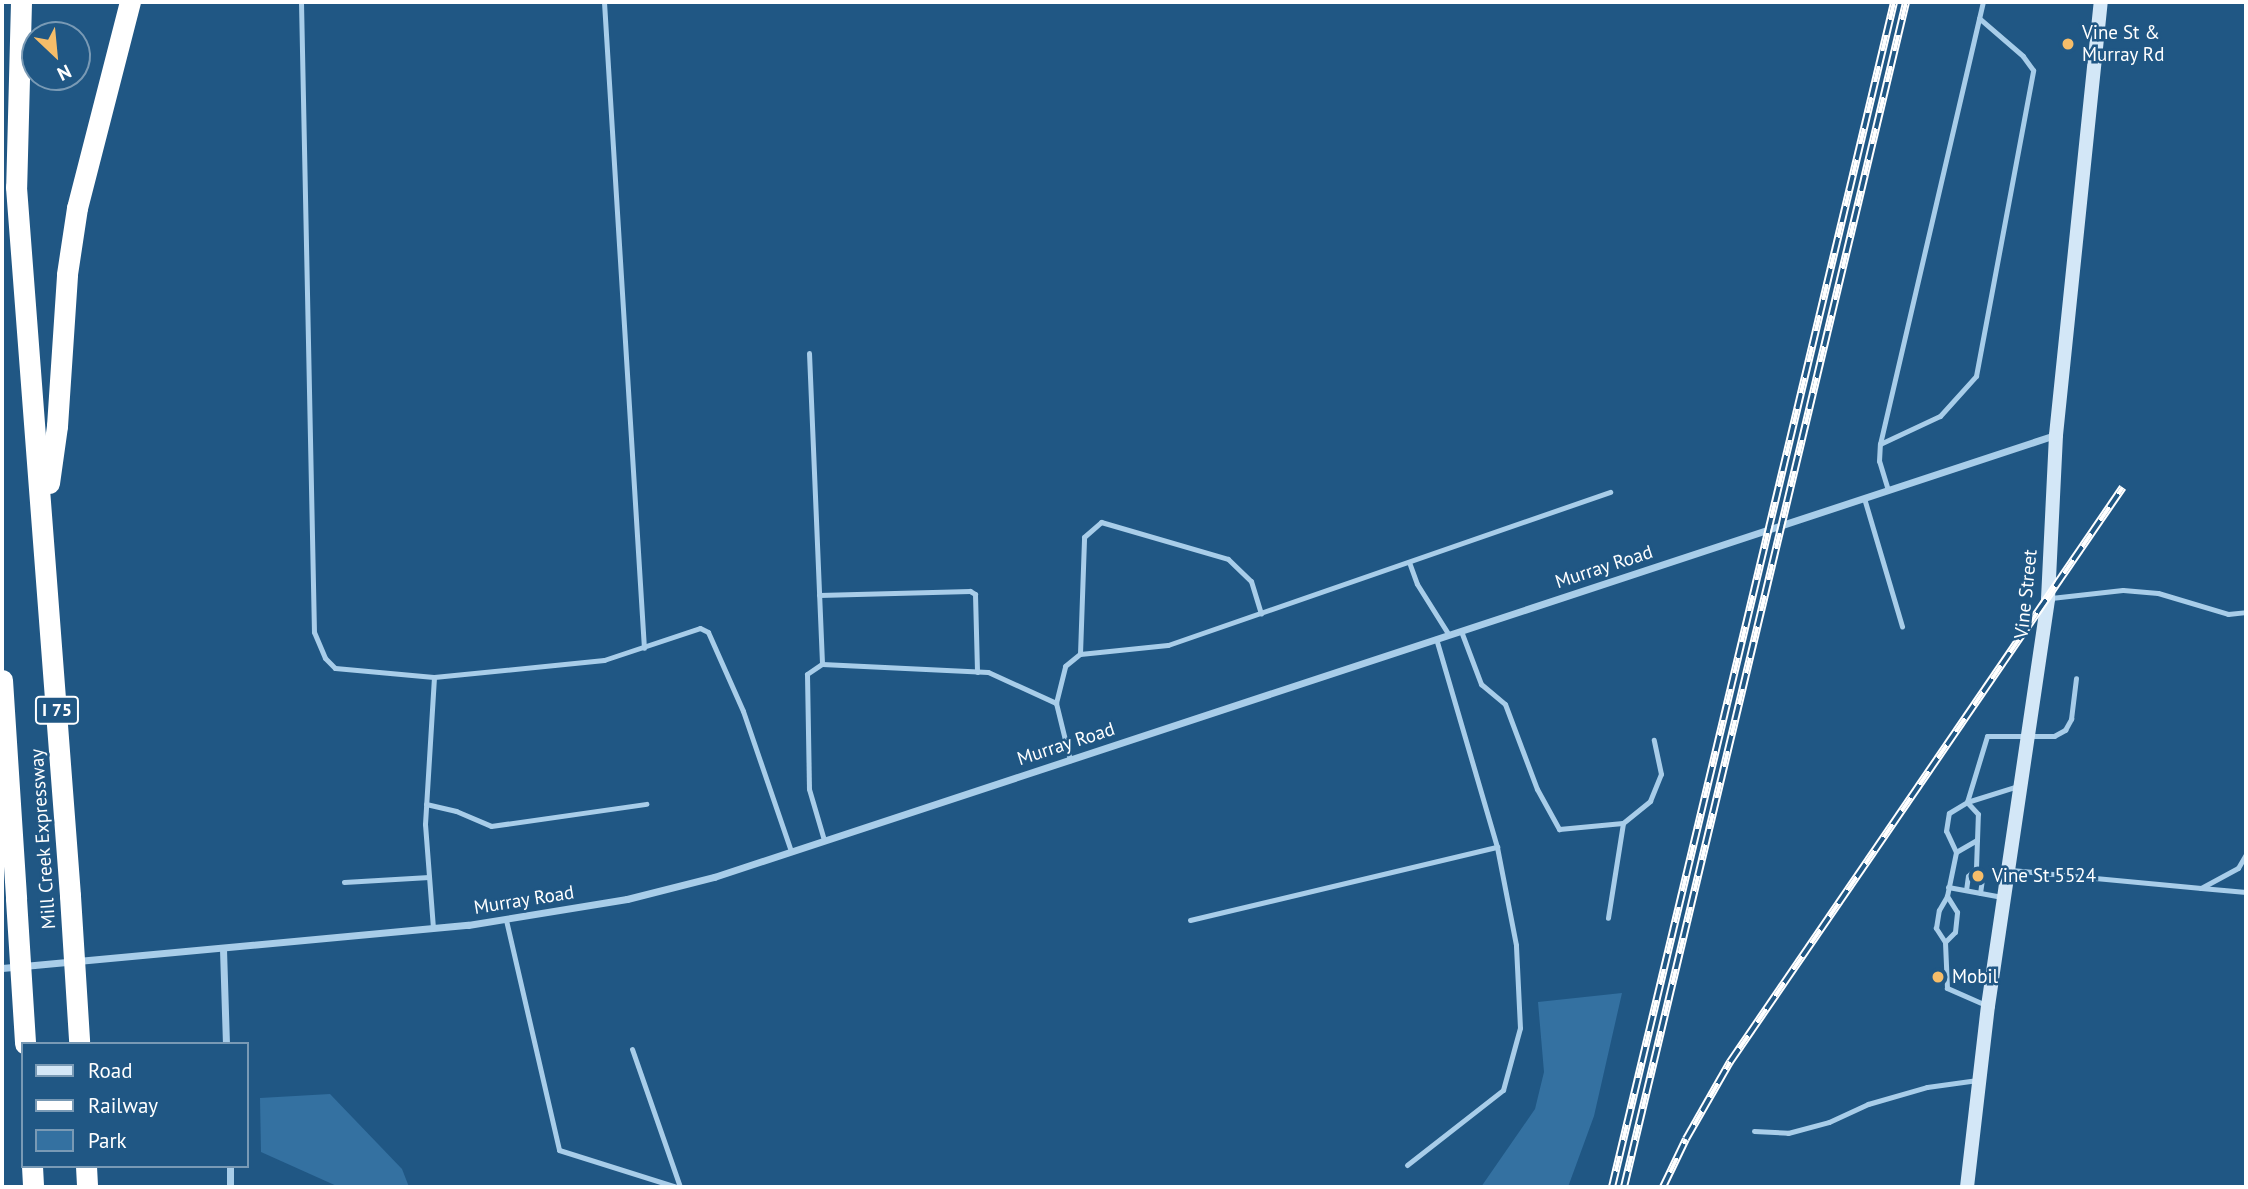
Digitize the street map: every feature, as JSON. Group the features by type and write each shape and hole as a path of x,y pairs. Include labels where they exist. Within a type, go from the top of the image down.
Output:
{"highway":[{"name":"Mill Creek Expressway","path":"21,2 16,187 44,523 80,1042"},
{"path":"44,523 57,426 67,274 77,208 102,121 130,2"},
{"name":"Mill Creek Expressway","path":"2,680 25,1042"},
{"path":"32,1168 33,1187"},
{"path":"86,1168 87,1187"}],"main road":[{"name":"Vine Street","path":"1967,1187 1988,1006 2048,599 2056,435 2101,2"}],"street":[{"name":"Murray Road","path":"2,968 506,920 627,899 713,877 2056,435"},
{"path":"223,949 226,1042"},
{"path":"230,1168 230,1187"}],"lane":[{"path":"301,2 314,632 325,658 335,668 434,677 604,660 699,628 708,632 743,711 791,851"},
{"path":"604,2 644,648"},
{"path":"1888,490 1879,461 1880,444 1983,2"},
{"path":"1880,444 1940,416 1976,376 2033,70 2023,57 1979,18"},
{"path":"808,353 822,664"},
{"path":"1070,760 1056,703 1065,666 1080,654 1168,645 1610,492"},
{"path":"1864,498 1902,626"},
{"path":"1080,654 1084,537 1101,522 1228,559 1251,581 1261,614"},
{"path":"1409,562 1416,584 1449,635"},
{"path":"2048,599 2123,590 2158,593 2228,614 2246,612"},
{"path":"819,595 970,591 975,594 977,672"},
{"path":"1461,631 1481,684 1505,704 1537,789 1559,829 1623,823 1650,801 1661,774 1654,740"},
{"path":"1406,1165 1503,1090 1520,1028 1516,945 1497,847 1436,639"},
{"path":"824,840 809,789 807,674 822,664 988,672 1056,703"},
{"path":"433,928 426,804 434,677"},
{"path":"1967,802 1987,736 2054,736 2065,730 2071,719 2076,678"},
{"path":"1988,1006 1947,988 1945,942 1936,928 1939,910 1947,896 1956,852 1945,831 1949,813 1967,802 2020,785"},
{"path":"1967,802 1978,814 1976,868 1982,879 1980,893"},
{"path":"426,804 456,811 491,826 646,804"},
{"path":"1608,918 1623,823"},
{"path":"1956,852 1977,840"},
{"path":"1190,920 1497,847"},
{"path":"2201,888 2238,868 2246,854"},
{"path":"1966,890 1968,876 1976,868"},
{"path":"2008,870 2246,892"},
{"path":"344,882 429,877"},
{"path":"1948,887 2005,897"},
{"path":"1945,942 1955,932 1957,912 1947,896"},
{"path":"506,920 559,1150 678,1187"},
{"path":"632,1049 678,1187"},
{"path":"1754,1131 1788,1133 1829,1122 1868,1104 1927,1087 1981,1080"}],"green space":[{"path":"1622,993 1594,1116 1568,1187 1481,1187 1535,1109 1544,1072 1538,1002"},
{"path":"330,1094 402,1169 409,1187 339,1187 261,1152 260,1098"}],"railway":[{"path":"1612,1187 1894,2"},
{"path":"1624,1187 1906,2"},
{"path":"1663,1187 1686,1139 1730,1062 2123,487"}],"place":[{"name":"Vine St & Murray Rd","path":"2068,44"},
{"name":"Vine St 5524","path":"1978,876"},
{"name":"Mobil","path":"1938,977"}]}
